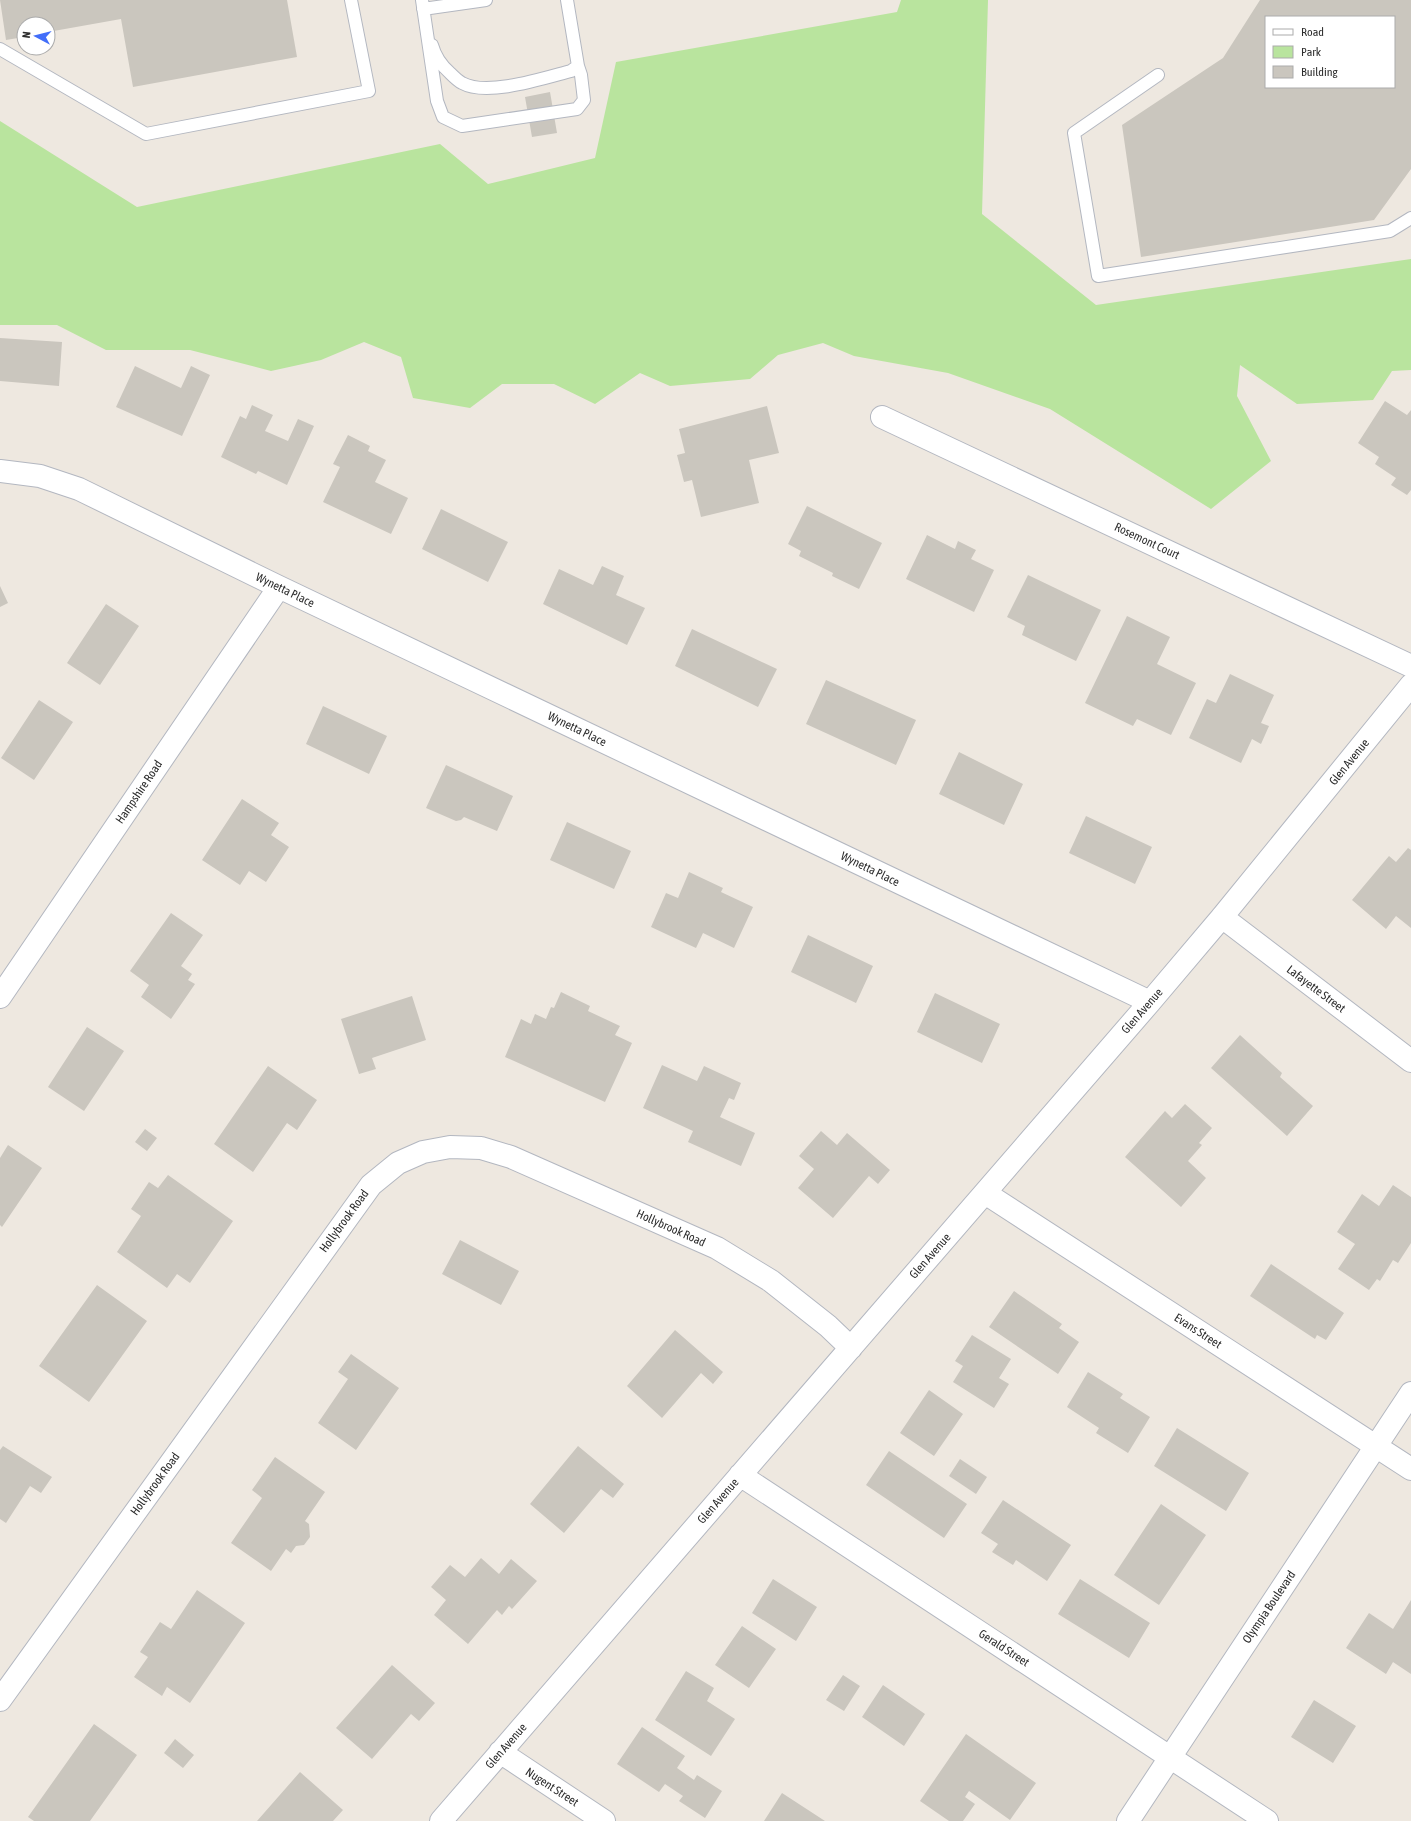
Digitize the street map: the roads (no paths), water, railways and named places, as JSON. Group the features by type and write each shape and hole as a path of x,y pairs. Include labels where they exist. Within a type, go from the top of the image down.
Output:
{"street":[{"name":"Rosemont Court","path":"882,417 1411,666"},
{"name":"Wynetta Place","path":"0,471 40,476 79,488 279,587 1150,1002"},
{"name":"Hampshire Road","path":"0,997 279,587"},
{"name":"Glen Avenue","path":"441,1821 1150,1002 1222,917 1411,685"},
{"name":"Lafayette Street","path":"1222,917 1411,1061"},
{"name":"Hollybrook Road","path":"0,1700 371,1185 398,1163 423,1152 450,1147 481,1148 511,1157 717,1248 771,1281 828,1326 851,1348"},
{"name":"Evans Street","path":"985,1193 1411,1470"},
{"name":"Olympia Boulevard","path":"1128,1821 1411,1393"},
{"name":"Gerald Street","path":"740,1475 1267,1821"},
{"name":"Nugent Street","path":"500,1752 604,1821"}],"lane":[{"path":"0,50 146,134 369,91 351,0"},
{"path":"422,5 486,0"},
{"path":"422,5 437,101 443,117 462,126 577,109 584,100 567,0"},
{"path":"422,5 434,53 444,68 462,83 476,88 504,87 571,71 578,66"},
{"path":"1158,75 1074,133 1098,276 1390,231 1411,218"}]}
